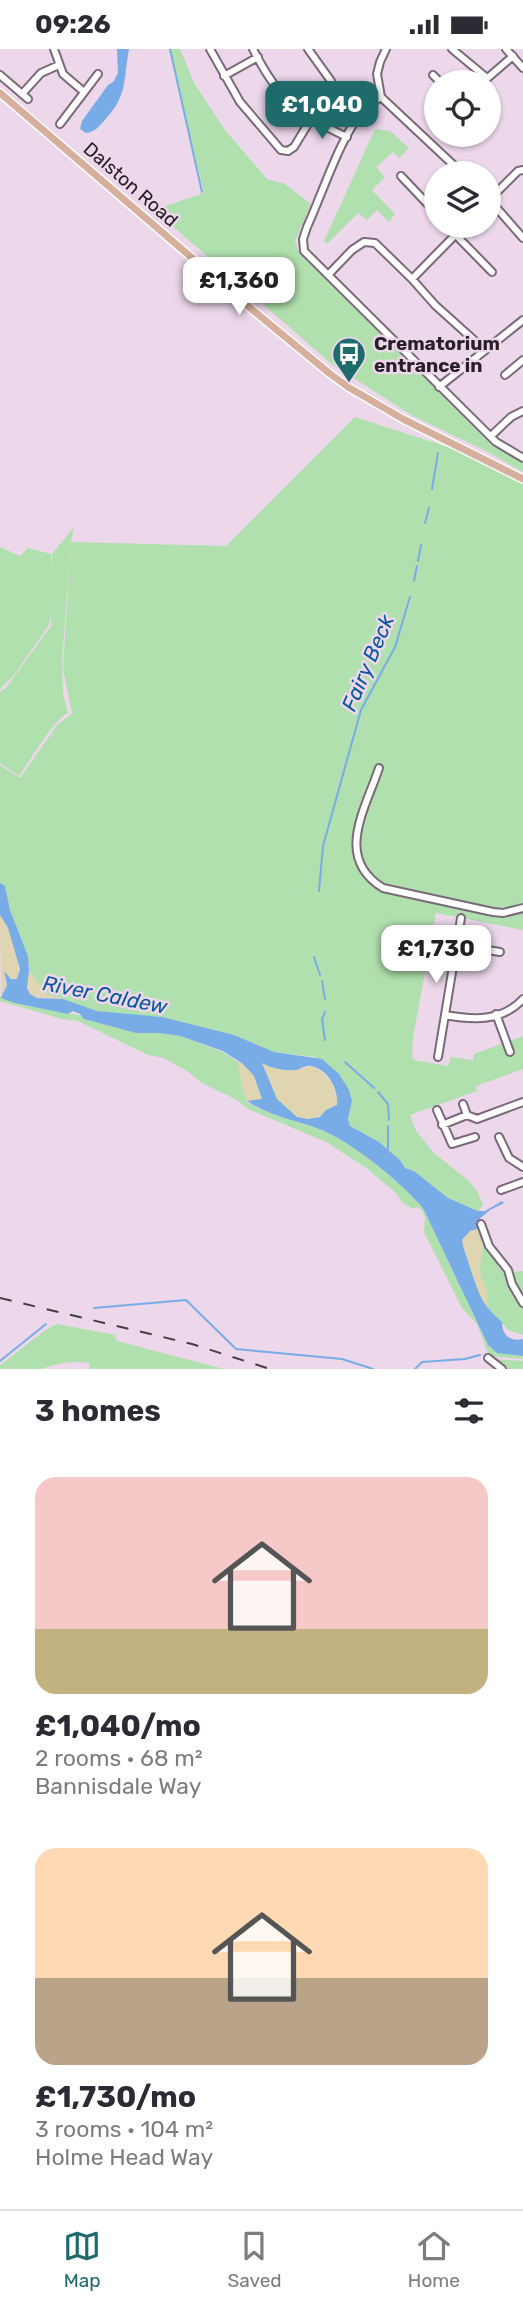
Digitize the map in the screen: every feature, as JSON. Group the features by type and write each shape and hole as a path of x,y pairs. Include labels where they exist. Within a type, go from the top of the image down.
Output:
{"main road":[{"name":"Dalston Road","path":"0,93 255,312 339,380 403,419 523,479"}],"street":[{"path":"54,49 67,78 84,92"},
{"path":"210,49 252,119 281,150 288,151 294,147 312,119"},
{"path":"253,49 279,92 302,113 347,137"},
{"path":"308,49 331,82"},
{"path":"386,49 377,75 381,97 449,161"},
{"path":"452,49 474,70"},
{"path":"506,49 523,68"},
{"path":"497,70 513,56"},
{"path":"224,76 258,57"},
{"path":"0,75 25,97 41,73 59,65"},
{"path":"60,124 98,74"},
{"path":"381,97 366,107 347,137 303,239 304,251 496,442 523,458"},
{"path":"501,187 518,171 523,170"},
{"path":"401,176 424,200"},
{"path":"501,213 523,238"},
{"path":"412,279 453,238"},
{"path":"459,238 492,272"},
{"path":"328,275 352,250 364,242 374,243 435,305 485,350"},
{"path":"439,387 523,320"},
{"path":"505,375 521,365"},
{"path":"491,436 511,417 523,411"},
{"path":"379,768 355,841 357,855 375,883 383,888 493,912 503,913 523,908"},
{"path":"438,1056 461,918"},
{"path":"456,945 500,952"},
{"path":"445,1015 475,1020 510,1010 523,999"},
{"path":"496,1014 510,1052"},
{"path":"442,1125 467,1115 477,1119 523,1102"},
{"path":"463,1104 467,1115"},
{"path":"437,1110 452,1144 475,1137"},
{"path":"499,1136 509,1158 523,1167"},
{"path":"500,1190 523,1182"},
{"path":"481,1224 489,1246 508,1269 512,1284 523,1303"},
{"path":"488,1358 502,1369"}],"green space":[{"path":"169,49 180,49 194,83 225,130 267,179 285,184 311,204 295,241 299,253 493,446 523,462 523,472 413,416 333,365 154,210 204,193"},
{"path":"375,129 390,131 409,148 399,158 393,152 376,167 385,177 372,190 395,214 389,222 377,210 367,220 358,213 327,244 324,241"},
{"path":"355,417 485,459 523,479 523,930 436,913 413,1037 414,1060 448,1066 451,1057 473,1060 474,1054 523,1036 523,1069 476,1086 477,1091 410,1115 416,1131 433,1152 470,1182 478,1193 483,1205 479,1211 448,1198 414,1171 405,1168 400,1160 379,1142 350,1126 348,1119 352,1101 315,1057 274,1052 234,1035 162,1017 97,1011 47,994 29,970 28,956 10,910 5,887 0,883 0,765 20,778 58,724 72,714 63,668 71,543 62,661 63,694 68,713 49,732 19,776 0,763 0,692 6,688 51,626 51,615 49,625 14,675 0,689 0,547 20,556 28,548 51,554 51,574 52,554 74,527 71,542 226,546"},
{"path":"0,996 15,1003 83,1016 84,1019 136,1033 180,1036 223,1052 238,1062 247,1102 273,1114 319,1129 346,1143 375,1163 414,1198 423,1208 488,1345 502,1353 523,1356 523,1359 489,1356 477,1324 462,1308 424,1232 425,1217 422,1210 417,1207 413,1209 403,1203 395,1192 365,1167 326,1142 248,1109 164,1058 148,1055 78,1021 0,1001"},
{"path":"484,1237 496,1254 498,1267 504,1273 523,1271 523,1335 508,1330 487,1307 480,1268"},
{"path":"57,1324 115,1335 117,1341 224,1369 89,1369 90,1363 77,1362 40,1369 0,1369 0,1365"},
{"path":"493,1359 523,1361 523,1369 505,1369"}],"sand":[{"path":"0,915 15,946 19,971 18,979 4,977 7,985 1,998"},
{"path":"29,970 47,994 63,999 39,998 30,993"},
{"path":"238,1062 300,1069 311,1066 320,1070 332,1083 337,1095 337,1105 318,1117 306,1119 295,1115 277,1099 247,1101"},
{"path":"480,1228 484,1237 480,1274 487,1291 487,1307 476,1290 462,1240 470,1231"}],"water":[{"path":"117,49 129,49 121,95 104,121 86,133 80,129 82,121 118,73"},
{"path":"0,883 5,886 10,910 28,956 27,988 30,994 37,998 63,999 97,1011 162,1017 234,1035 274,1052 322,1059 339,1074 349,1090 352,1101 348,1119 350,1126 379,1142 400,1160 405,1168 414,1171 448,1198 478,1211 485,1211 502,1201 504,1203 477,1221 480,1228 470,1231 462,1240 482,1300 502,1322 503,1331 508,1337 523,1339 523,1356 497,1353 488,1345 423,1208 414,1198 375,1163 346,1143 319,1129 273,1114 247,1101 262,1099 254,1076 243,1064 223,1051 180,1036 136,1033 84,1019 73,1011 68,1014 1,998 7,985 4,971 11,979 17,979 20,969 8,928 0,915","holes":["262,1063 287,1070 309,1066 323,1071 336,1093 337,1105 326,1110 320,1117 297,1117 277,1099"]}],"waterway":[{"name":"Fairy Beck","path":"170,49 202,192"},
{"name":"Fairy Beck","path":"432,489 438,453"},
{"name":"Fairy Beck","path":"425,523 429,508"},
{"name":"Fairy Beck","path":"418,561 421,545"},
{"name":"Fairy Beck","path":"414,581 417,566"},
{"name":"Fairy Beck","path":"319,891 323,846 361,710 395,647 410,597"},
{"name":"Fairy Beck","path":"314,957 320,975"},
{"name":"Fairy Beck","path":"322,981 325,999"},
{"name":"Fairy Beck","path":"325,1012 322,1019 325,1040"},
{"name":"Fairy Beck","path":"345,1062 374,1088"},
{"name":"Fairy Beck","path":"378,1092 388,1104 389,1120"},
{"name":"Fairy Beck","path":"388,1126 388,1149"},
{"path":"94,1308 186,1300 236,1349 342,1359 373,1369"},
{"path":"0,1361 46,1324"},
{"path":"415,1369 422,1362 465,1359 480,1355"}],"railway":[{"path":"0,1298 192,1344 270,1369"}],"place":[{"name":"Crematorium entrance in","path":"349,384"}],"water label":[{"name":"River Caldew","path":"105,995"}]}
